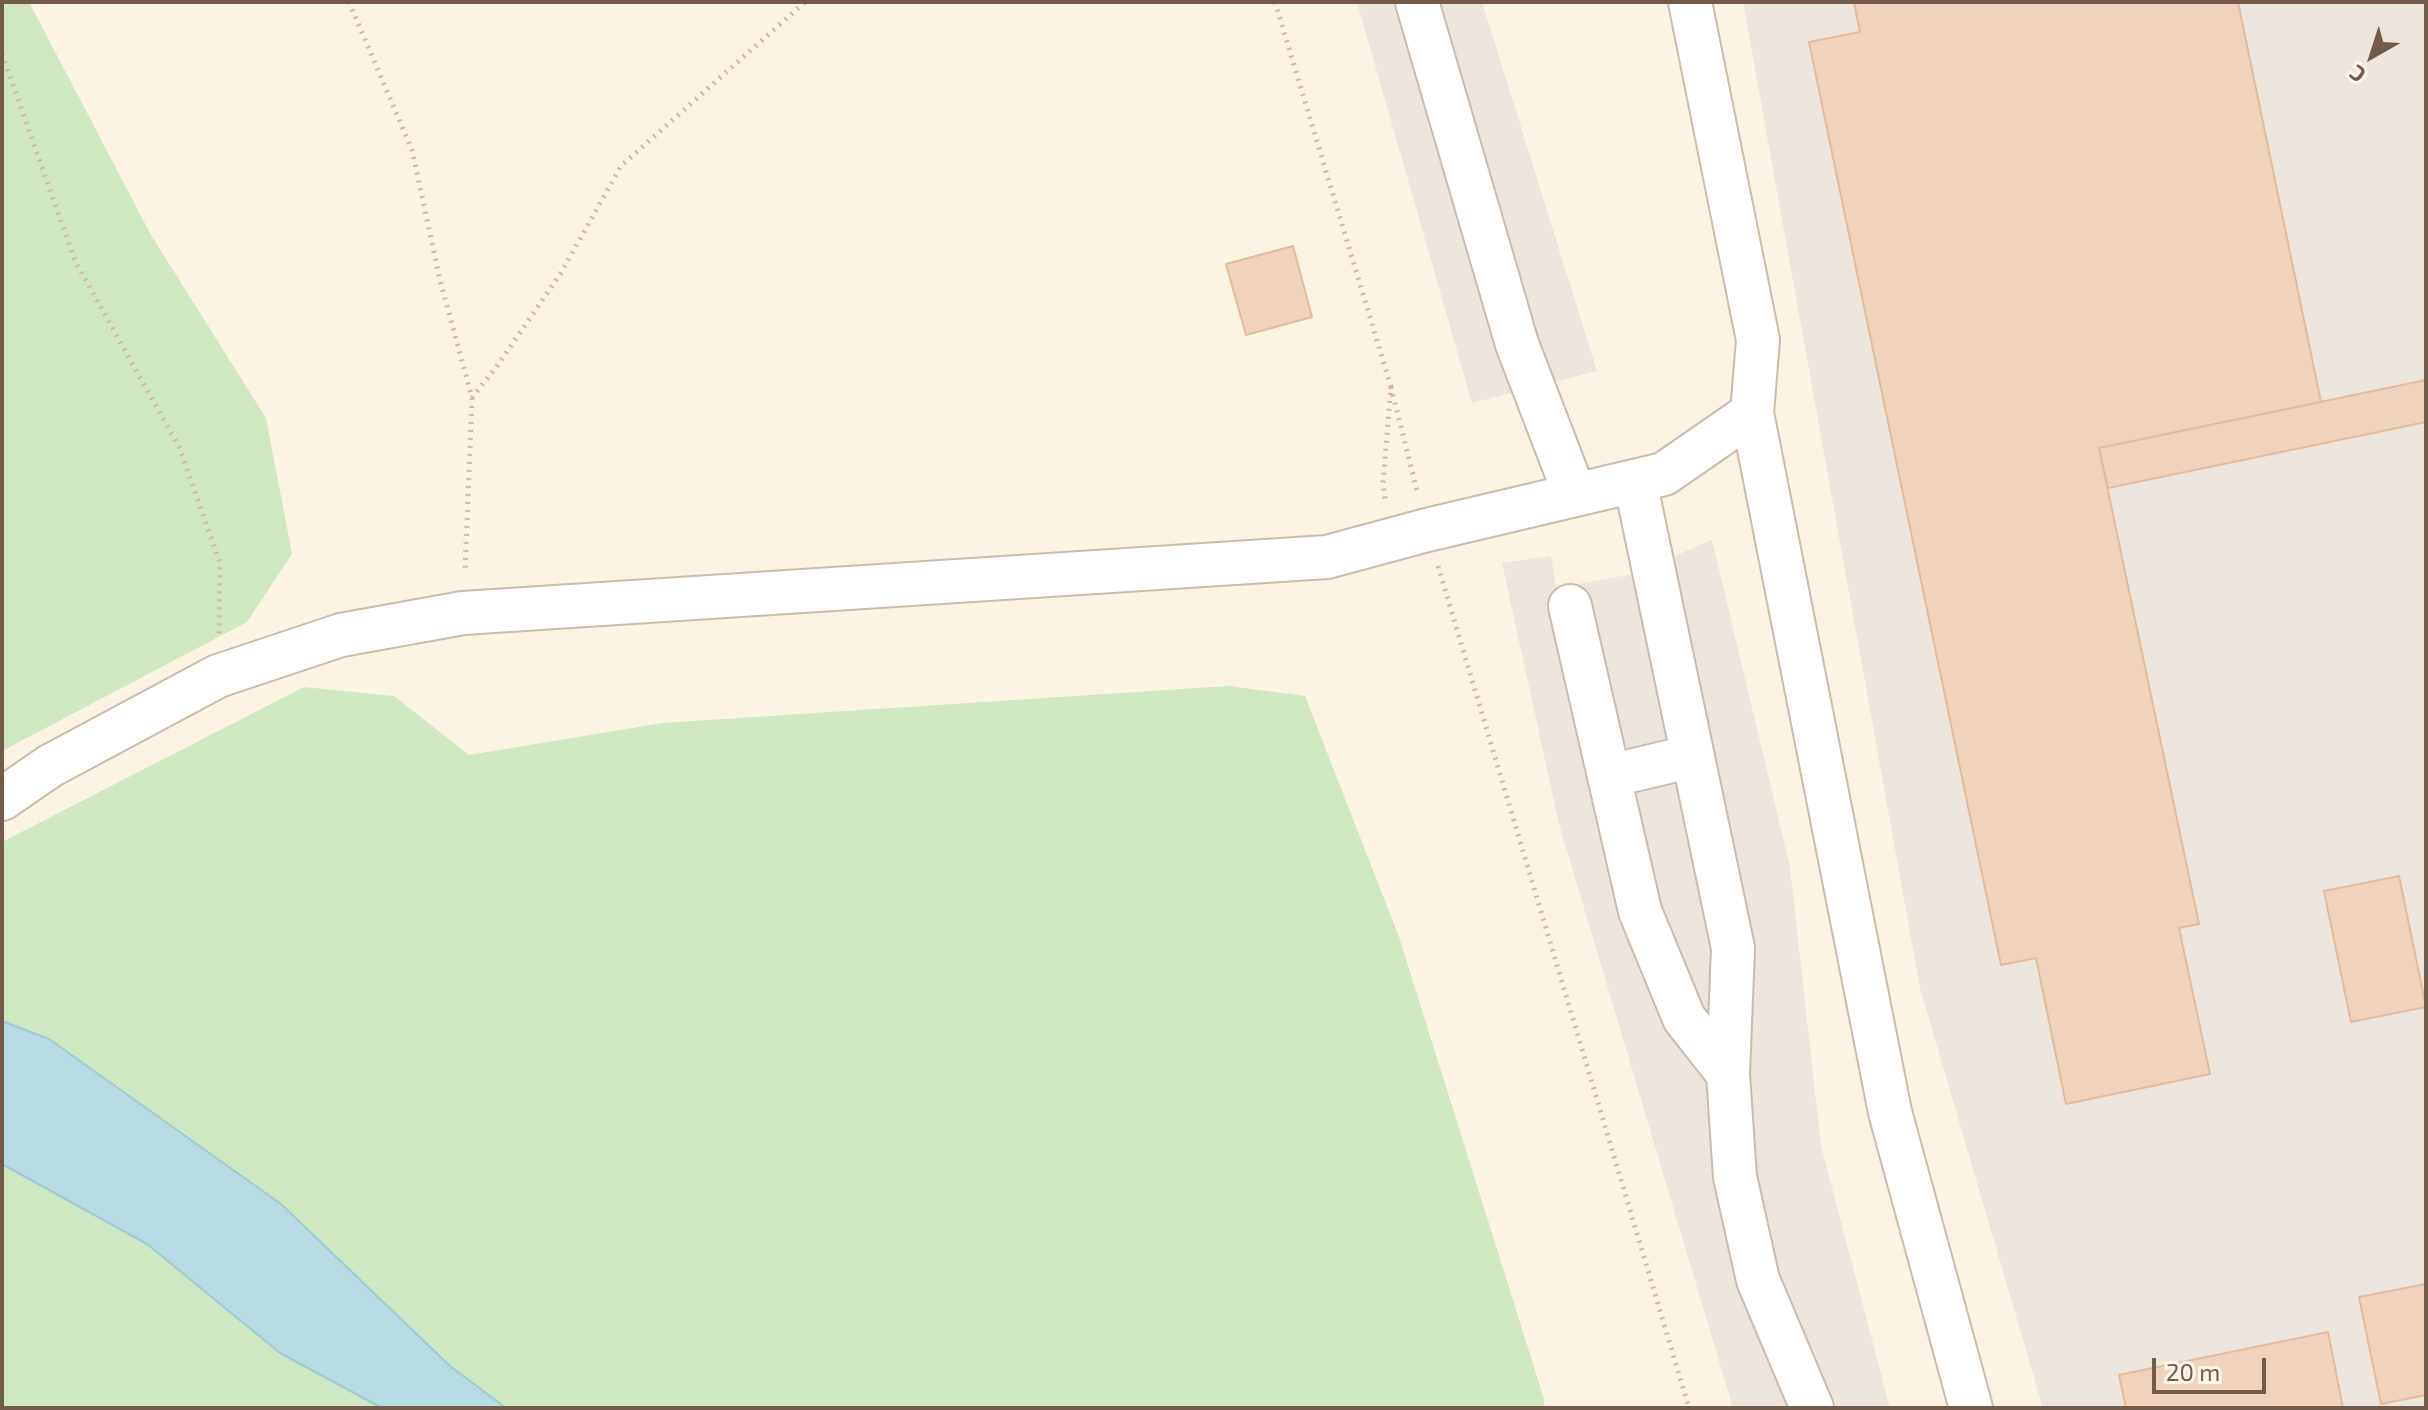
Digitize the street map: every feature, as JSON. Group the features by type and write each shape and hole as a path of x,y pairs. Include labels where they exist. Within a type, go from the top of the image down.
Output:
{"street":[{"path":"1417,2 1517,344 1575,495"},
{"path":"1690,2 1758,340 1752,413 1890,1112 1971,1408"},
{"path":"2,799 50,766 218,676 341,635 463,613 1327,557 1664,474 1752,413"},
{"path":"1635,481 1733,948 1728,1074 1735,1177 1758,1280 1812,1408"},
{"path":"1570,606 1640,911 1684,1018 1728,1074"},
{"path":"1609,776 1693,756"}],"path":[{"path":"349,2 412,150 440,280 472,398 463,613"},
{"path":"472,398 561,273 621,166 805,2"},
{"path":"1275,2 1391,387 1411,534 1689,1408"},
{"path":"2,54 75,261 180,449 220,563 218,676"},
{"path":"1391,387 1383,483 1411,534"}],"shaded area":[{"path":"1357,2 1482,2 1597,371 1472,403"},
{"path":"1743,2 2426,2 2426,1408 2043,1408 1920,988"},
{"path":"1712,540 1790,867 1821,1146 1890,1408 1733,1408 1559,824 1502,563 1551,556 1556,588 1633,574"}],"green space":[{"path":"2,2 29,2 151,235 266,418 292,554 247,622 2,751"},
{"path":"1228,686 1305,696 1399,937 1544,1399 1544,1408 506,1408 450,1366 281,1204 49,1039 2,1021 2,842 304,687 394,696 469,755 663,723"},
{"path":"2,1164 147,1244 280,1353 382,1408 2,1408"}],"water":[{"path":"2,1021 49,1039 281,1204 450,1366 506,1408 382,1408 280,1353 147,1244 2,1164"}],"building":[{"path":"1854,2 2238,2 2321,402 2099,448 2199,924 2179,928 2210,1074 2066,1104 2036,958 2001,965 1809,42 1860,32"},
{"path":"1293,246 1312,317 1246,335 1226,264"},
{"path":"2426,380 2426,422 2108,488 2099,448"},
{"path":"2399,876 2426,1007 2351,1022 2324,891"},
{"path":"2426,1284 2426,1395 2381,1404 2359,1297"},
{"path":"2328,1332 2343,1408 2126,1408 2119,1375"}]}
